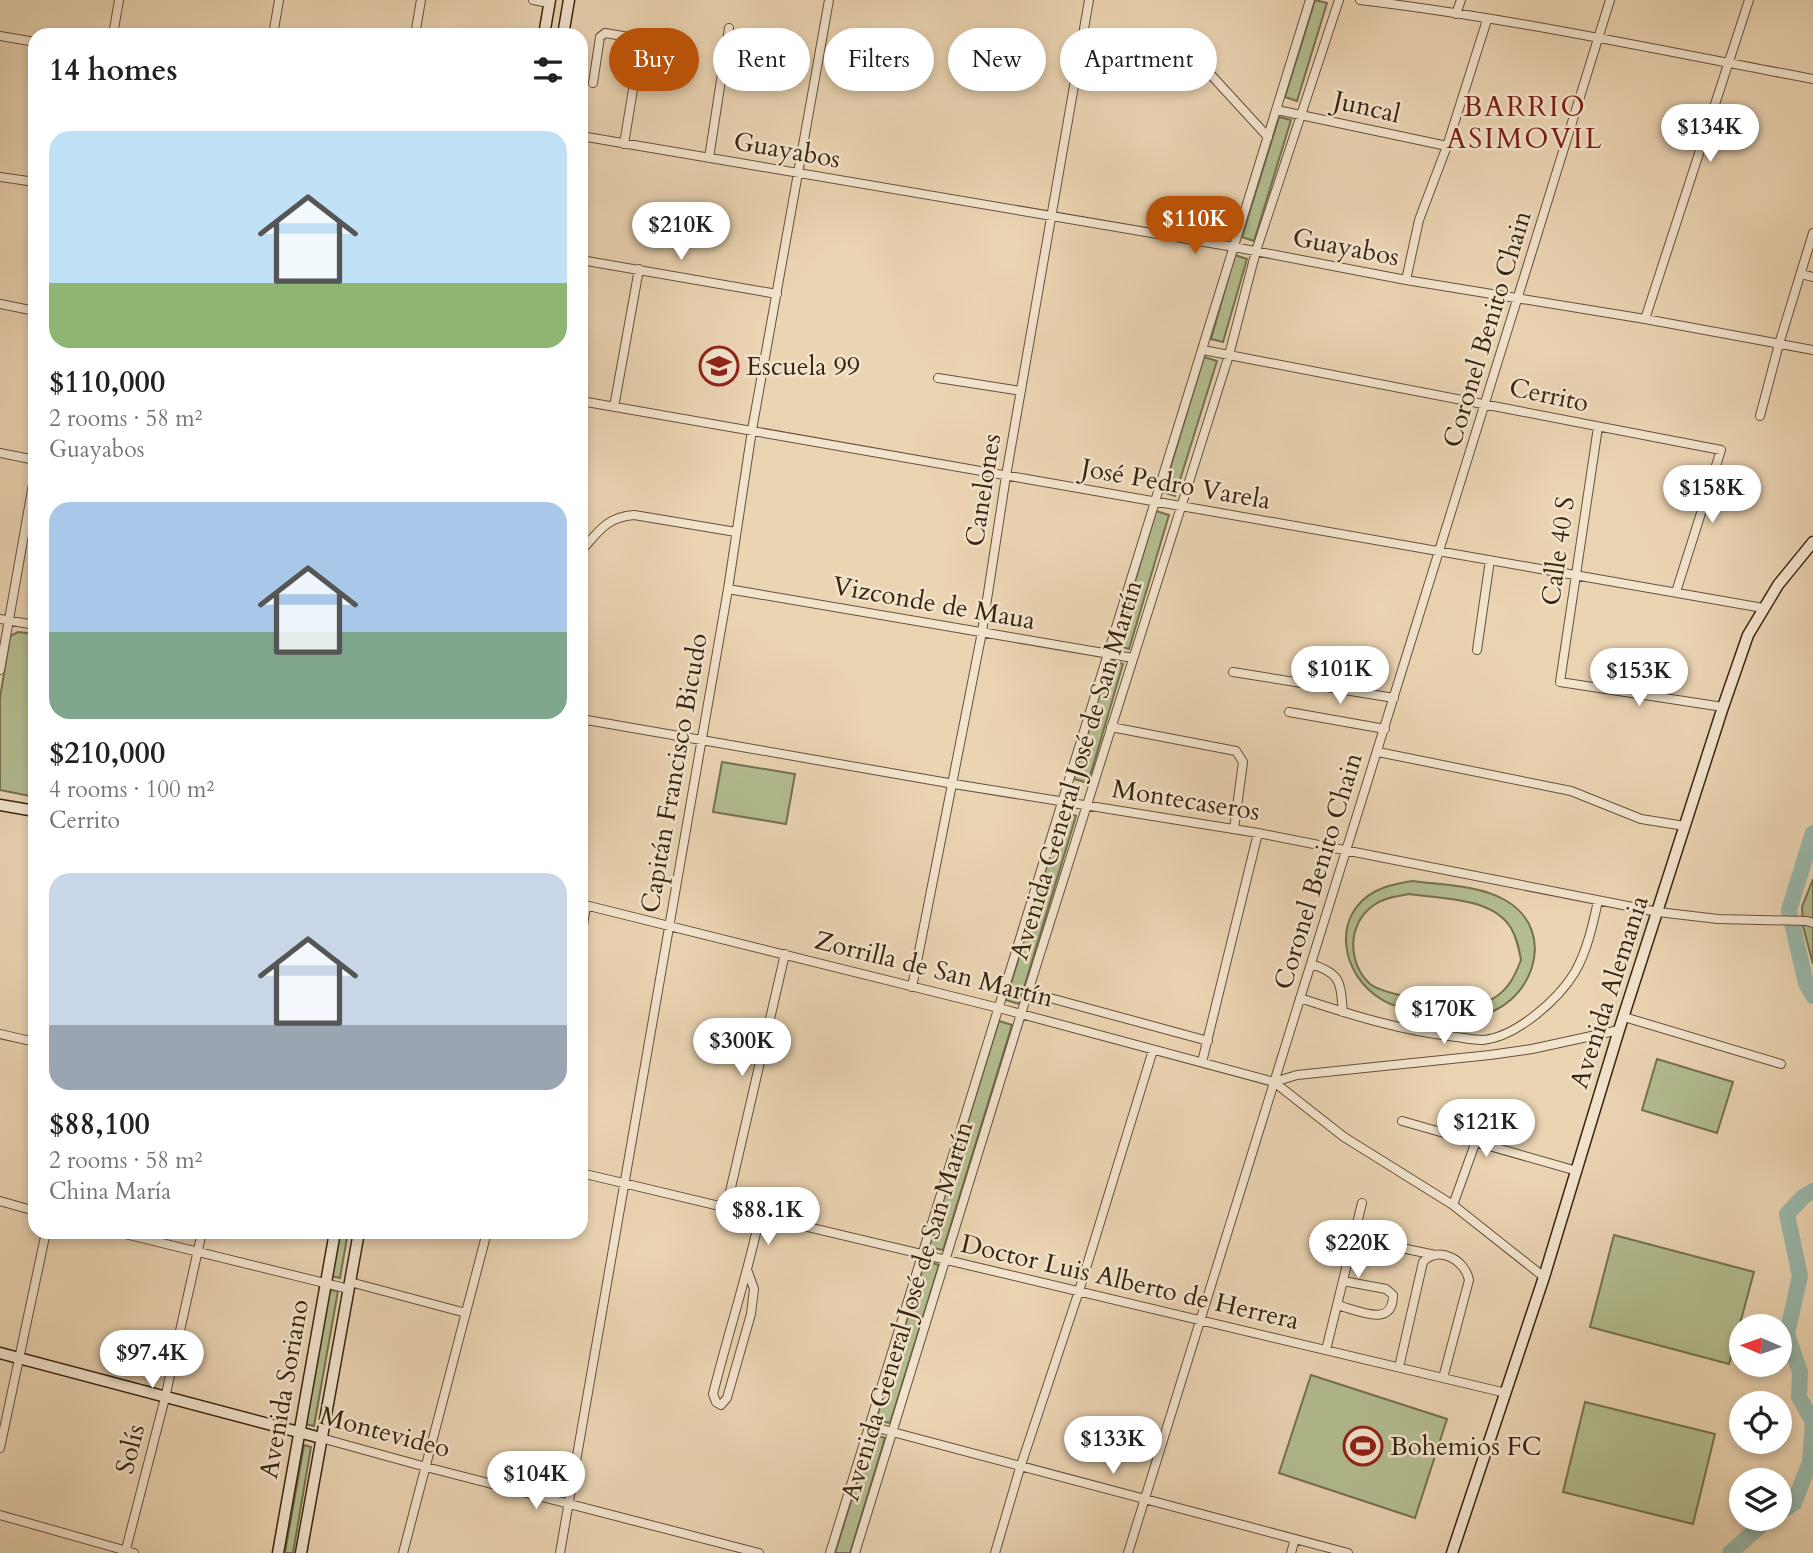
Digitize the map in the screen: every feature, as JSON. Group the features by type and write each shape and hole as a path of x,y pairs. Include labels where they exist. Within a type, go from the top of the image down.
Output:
{"street":[{"path":"114,28 119,0"},
{"path":"274,28 279,0"},
{"path":"416,28 421,0"},
{"path":"533,0 550,1 545,28"},
{"path":"564,28 569,0"},
{"name":"Capitán Francisco Bicudo","path":"560,1553 727,589 752,430 829,0"},
{"name":"Canelones","path":"912,987 982,632 1006,476 1089,0"},
{"name":"Avenida General José de San Martín","path":"830,1553 1310,0"},
{"name":"Avenida General José de San Martín","path":"855,1553 944,1260 1229,355 1256,251 1339,0"},
{"path":"1360,0 1457,14 1813,79"},
{"path":"1457,14 1461,0"},
{"name":"Coronel Benito Chain","path":"1128,1553 1610,0"},
{"path":"1644,319 1749,0"},
{"path":"1406,280 1419,220 1447,146 1487,20"},
{"path":"593,83 600,37 605,33 635,38 640,47 624,144"},
{"path":"0,36 28,41"},
{"path":"1217,81 1268,137"},
{"path":"709,158 719,91"},
{"name":"Juncal","path":"1277,110 1447,146"},
{"name":"Guayabos","path":"588,137 1234,247 1406,280 1813,350"},
{"path":"0,177 28,181"},
{"path":"1760,416 1813,233"},
{"path":"588,261 776,294"},
{"path":"614,407 639,269"},
{"path":"1801,274 1813,277"},
{"path":"0,304 28,310"},
{"name":"Cerrito","path":"1203,350 1721,450 1676,592"},
{"path":"938,378 1021,391"},
{"name":"José Pedro Varela","path":"588,402 1763,608"},
{"name":"Calle 40 S","path":"1598,427 1560,682 1723,707"},
{"path":"0,453 28,459"},
{"path":"0,670 4,620 28,506"},
{"path":"588,543 603,526 618,516 634,515 736,532"},
{"name":"Avenida Alemania","path":"1452,1553 1544,1277 1619,1030 1748,635 1778,585 1813,542"},
{"path":"1476,650 1490,560"},
{"name":"Vizconde de Maua","path":"727,589 1133,658"},
{"path":"4,620 28,624"},
{"path":"1233,671 1394,698"},
{"path":"1289,712 1385,729"},
{"name":"Montecaseros","path":"588,720 1258,833 1658,912 1717,919 1810,922"},
{"path":"1111,727 1236,751 1241,755 1243,762 1234,829"},
{"path":"1378,752 1571,791 1640,818 1685,826"},
{"path":"0,805 28,810"},
{"path":"1202,1062 1258,833"},
{"path":"1300,998 1424,1034 1483,1040 1514,1031 1541,1011 1575,972 1598,901"},
{"name":"Zorrilla de San Martín","path":"588,906 999,1008 1274,1082 1344,1138 1453,1205 1544,1277"},
{"path":"726,1209 785,954"},
{"path":"1311,964 1337,976 1343,1012"},
{"path":"1028,992 1208,1041"},
{"path":"1624,1017 1781,1065"},
{"name":"Zorrilla de San Martín","path":"1274,1082 1297,1075 1532,1049 1619,1030"},
{"path":"0,1034 28,1040"},
{"path":"995,1553 1153,1050"},
{"path":"1402,1121 1577,1171"},
{"path":"1453,1205 1476,1140"},
{"name":"Doctor Luis Alberto de Herrera","path":"588,1174 726,1209 1506,1392"},
{"path":"0,1202 28,1209"},
{"path":"1326,1350 1362,1203"},
{"path":"748,1272 754,1289 751,1314 727,1398 721,1405 716,1402 713,1394 748,1272 760,1216"},
{"path":"1354,1238 1458,1260 1467,1270 1469,1280 1443,1378"},
{"path":"0,1448 44,1239"},
{"path":"144,1239 326,1284 350,1285 466,1313"},
{"name":"Solís","path":"128,1552 201,1239"},
{"name":"Avenida Soriano","path":"278,1553 334,1239"},
{"name":"Avenida Soriano","path":"300,1553 358,1239"},
{"path":"403,1553 485,1239"},
{"path":"1399,1367 1423,1262 1427,1257 1435,1255"},
{"path":"1337,1305 1379,1316 1387,1313 1393,1306 1393,1295 1386,1289 1343,1280"},
{"name":"Montevideo","path":"0,1353 759,1553"},
{"path":"870,1426 1348,1553"},
{"path":"0,1515 128,1552"},
{"path":"1291,1553 1295,1539"},
{"path":"712,1553 715,1542"}],"green space":[{"path":"1315,0 1327,3 1297,101 1285,97"},
{"path":"1279,117 1291,120 1254,241 1242,237"},
{"path":"1235,255 1247,259 1223,342 1211,339"},
{"path":"1204,357 1217,361 1175,496 1163,492"},
{"path":"1156,511 1169,515 1129,649 1116,645"},
{"path":"18,632 28,633 28,796 0,790 0,698 10,636"},
{"path":"1110,660 1123,664 1088,783 1074,779"},
{"path":"722,762 795,774 786,824 713,812"},
{"path":"1063,812 1076,816 1019,1004 1006,1000"},
{"path":"1813,879 1813,964 1803,926 1802,907"},
{"path":"1412,881 1484,891 1505,900 1522,914 1532,931 1535,949 1532,968 1524,985 1511,1000 1494,1011 1474,1017 1456,1017 1397,1006 1381,999 1367,988 1350,961 1346,945 1347,929 1352,915 1361,902 1376,891","holes":["1409,894 1465,901 1492,910 1502,918 1511,928 1521,960 1504,990 1489,1001 1468,1006 1418,999 1388,992 1370,984 1362,975 1354,955 1353,943 1359,922 1374,905"]},
{"path":"999,1021 1012,1025 943,1250 929,1247"},
{"path":"1657,1059 1733,1082 1717,1133 1642,1110"},
{"path":"1614,1235 1754,1272 1743,1314 1729,1314 1729,1364 1590,1327"},
{"path":"338,1239 347,1239 340,1278 331,1276"},
{"path":"925,1261 939,1265 890,1423 876,1420"},
{"path":"329,1290 338,1291 314,1426 305,1424"},
{"name":"Bohemios FC","path":"1311,1375 1447,1419 1415,1518 1279,1473"},
{"path":"1585,1402 1715,1434 1693,1524 1563,1492"},
{"path":"872,1434 885,1438 850,1553 835,1553"},
{"path":"304,1445 311,1447 293,1553 285,1553"}],"waterway":[{"path":"1813,833 1789,910 1806,983 1813,996"},
{"path":"1813,1191 1803,1197 1787,1214 1800,1276 1787,1334 1800,1372 1799,1397 1813,1422"},
{"path":"1792,1504 1810,1462 1813,1422"},
{"path":"1730,1553 1755,1531"}],"place":[{"name":"Escuela 99","path":"719,366"},
{"name":"Bohemios FC","path":"1363,1446"}],"district":[{"name":"BARRIO ASIMOVIL","path":"1525,123"}]}
